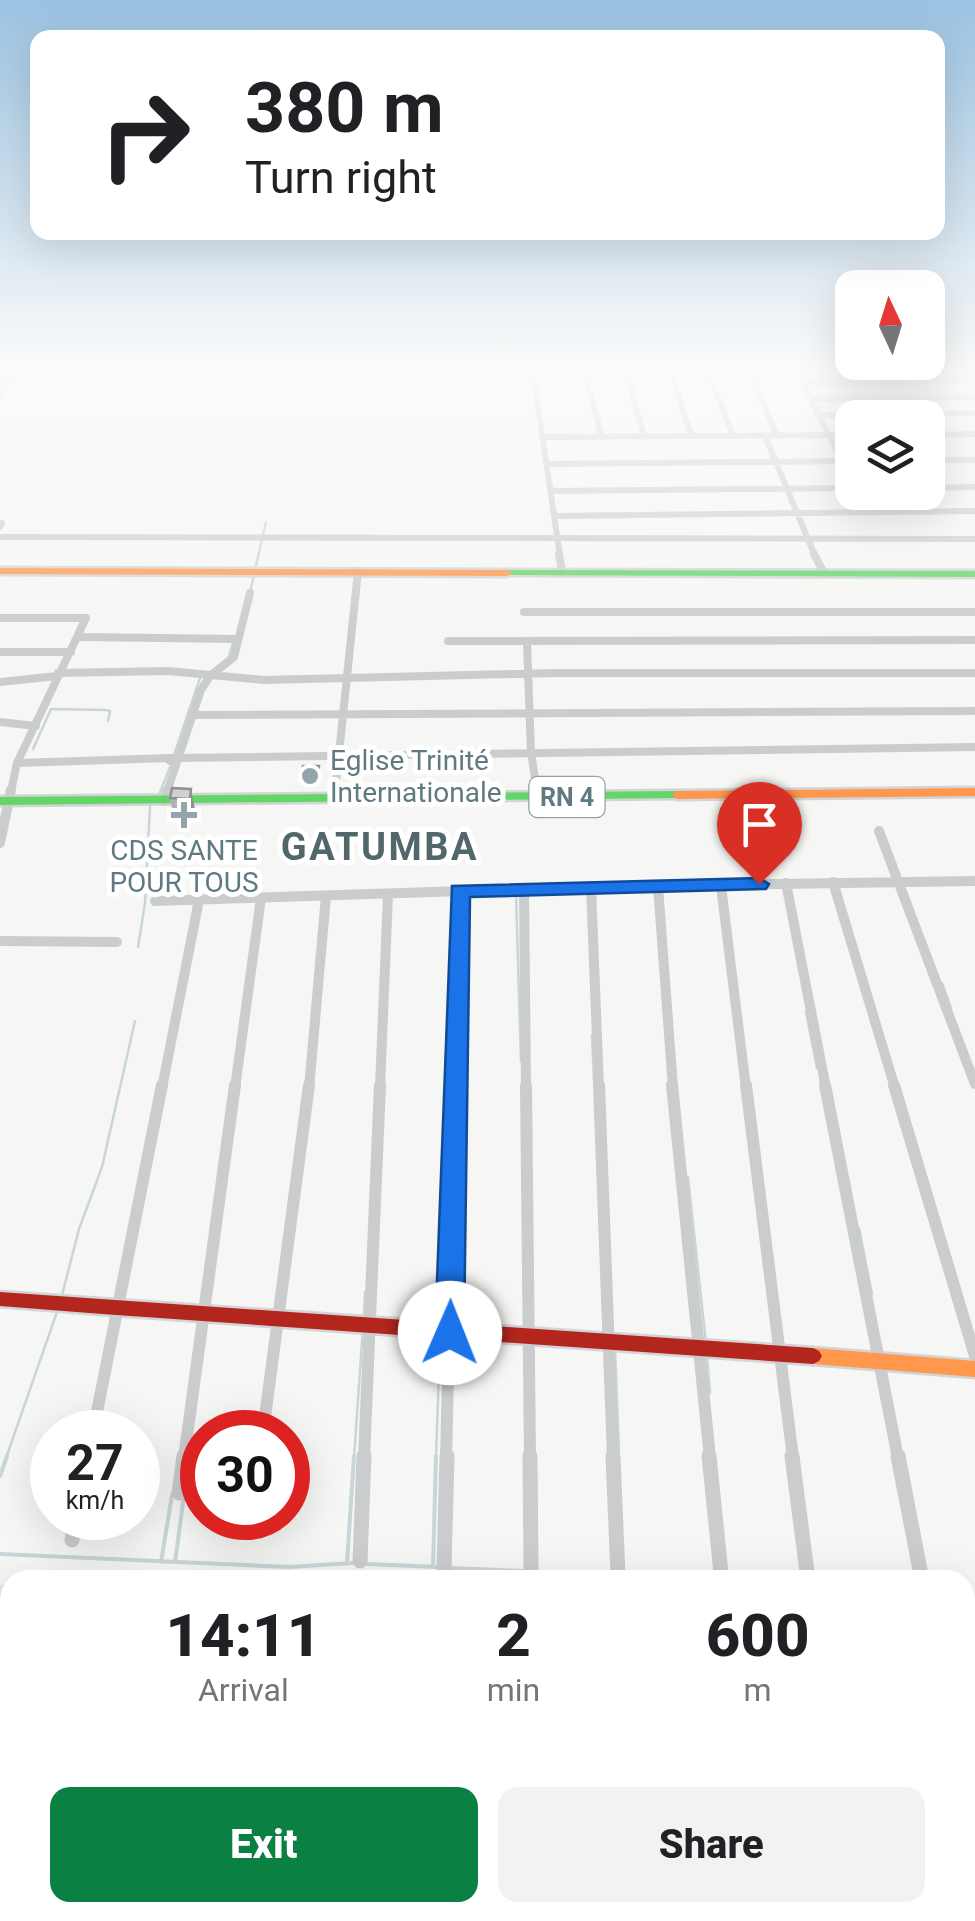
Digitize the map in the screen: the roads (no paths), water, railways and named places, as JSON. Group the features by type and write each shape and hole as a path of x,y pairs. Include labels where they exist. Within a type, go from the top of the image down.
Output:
{"street":[{"path":"546,457 562,572"},
{"path":"773,457 824,573"},
{"path":"945,460 975,460"},
{"path":"547,464 835,461"},
{"path":"945,488 975,487"},
{"path":"550,491 835,488"},
{"path":"554,516 975,512"},
{"path":"0,538 975,539"},
{"path":"0,571 975,574"},
{"path":"334,799 346,679 356,625 358,571"},
{"path":"164,801 204,676 227,666 234,657 234,639 250,593"},
{"path":"524,612 975,612"},
{"path":"0,618 85,616 80,637 58,674 17,763 4,801 0,843"},
{"path":"80,637 234,639"},
{"path":"448,642 646,638 975,640"},
{"path":"527,643 538,797"},
{"path":"0,652 71,652"},
{"path":"0,682 58,674 168,671 204,676 346,679 528,674 975,673"},
{"path":"192,715 975,712"},
{"path":"0,722 36,726"},
{"path":"17,763 975,747"},
{"name":"RN 4","path":"4,801 975,792"},
{"path":"879,830 975,1084"},
{"path":"154,901 975,880"},
{"path":"833,882 975,1356"},
{"path":"786,883 920,1570"},
{"path":"658,886 672,1082 721,1570"},
{"path":"721,886 807,1570"},
{"path":"591,887 618,1570"},
{"path":"524,889 531,1569"},
{"path":"444,1569 459,891"},
{"path":"360,1561 388,894"},
{"path":"266,1410 313,1059 326,896"},
{"path":"179,1493 262,898"},
{"path":"97,1410 199,900"},
{"path":"0,941 117,942"},
{"path":"0,1299 204,1316 368,1322 450,1333 700,1347 975,1369"}],"waterway":[{"path":"251,588 266,522"},
{"path":"228,659 233,643"},
{"path":"173,758 201,675"},
{"path":"33,749 51,709 106,710 110,711 108,721"},
{"path":"159,795 171,765"},
{"path":"138,947 145,903 150,806"},
{"path":"439,1327 452,895"},
{"path":"516,895 521,1061"},
{"path":"942,983 951,1008"},
{"path":"806,1012 817,1068"},
{"path":"61,1299 79,1229 102,1167 135,1021"},
{"path":"592,1035 594,1081"},
{"path":"688,1177 706,1343"},
{"path":"859,1228 872,1294"},
{"path":"364,1314 365,1292"},
{"path":"6,1458 57,1312"},
{"path":"354,1458 363,1327"},
{"path":"436,1458 440,1340"},
{"path":"615,1349 619,1451"},
{"path":"707,1356 710,1393"},
{"path":"0,1476 7,1456"},
{"path":"347,1563 354,1456"},
{"path":"433,1567 436,1456"},
{"path":"161,1561 172,1495"},
{"path":"175,1562 180,1525"},
{"path":"0,1554 161,1561"},
{"path":"161,1561 175,1562"},
{"path":"175,1562 289,1567 353,1563"},
{"path":"366,1564 433,1567"},
{"path":"433,1567 438,1567"},
{"path":"451,1568 499,1570"}],"place":[{"name":"Eglise Trinité Internationale","path":"310,776"},
{"name":"CDS SANTE POUR TOUS","path":"184,815"}],"district":[{"name":"GATUMBA","path":"380,847"}]}
